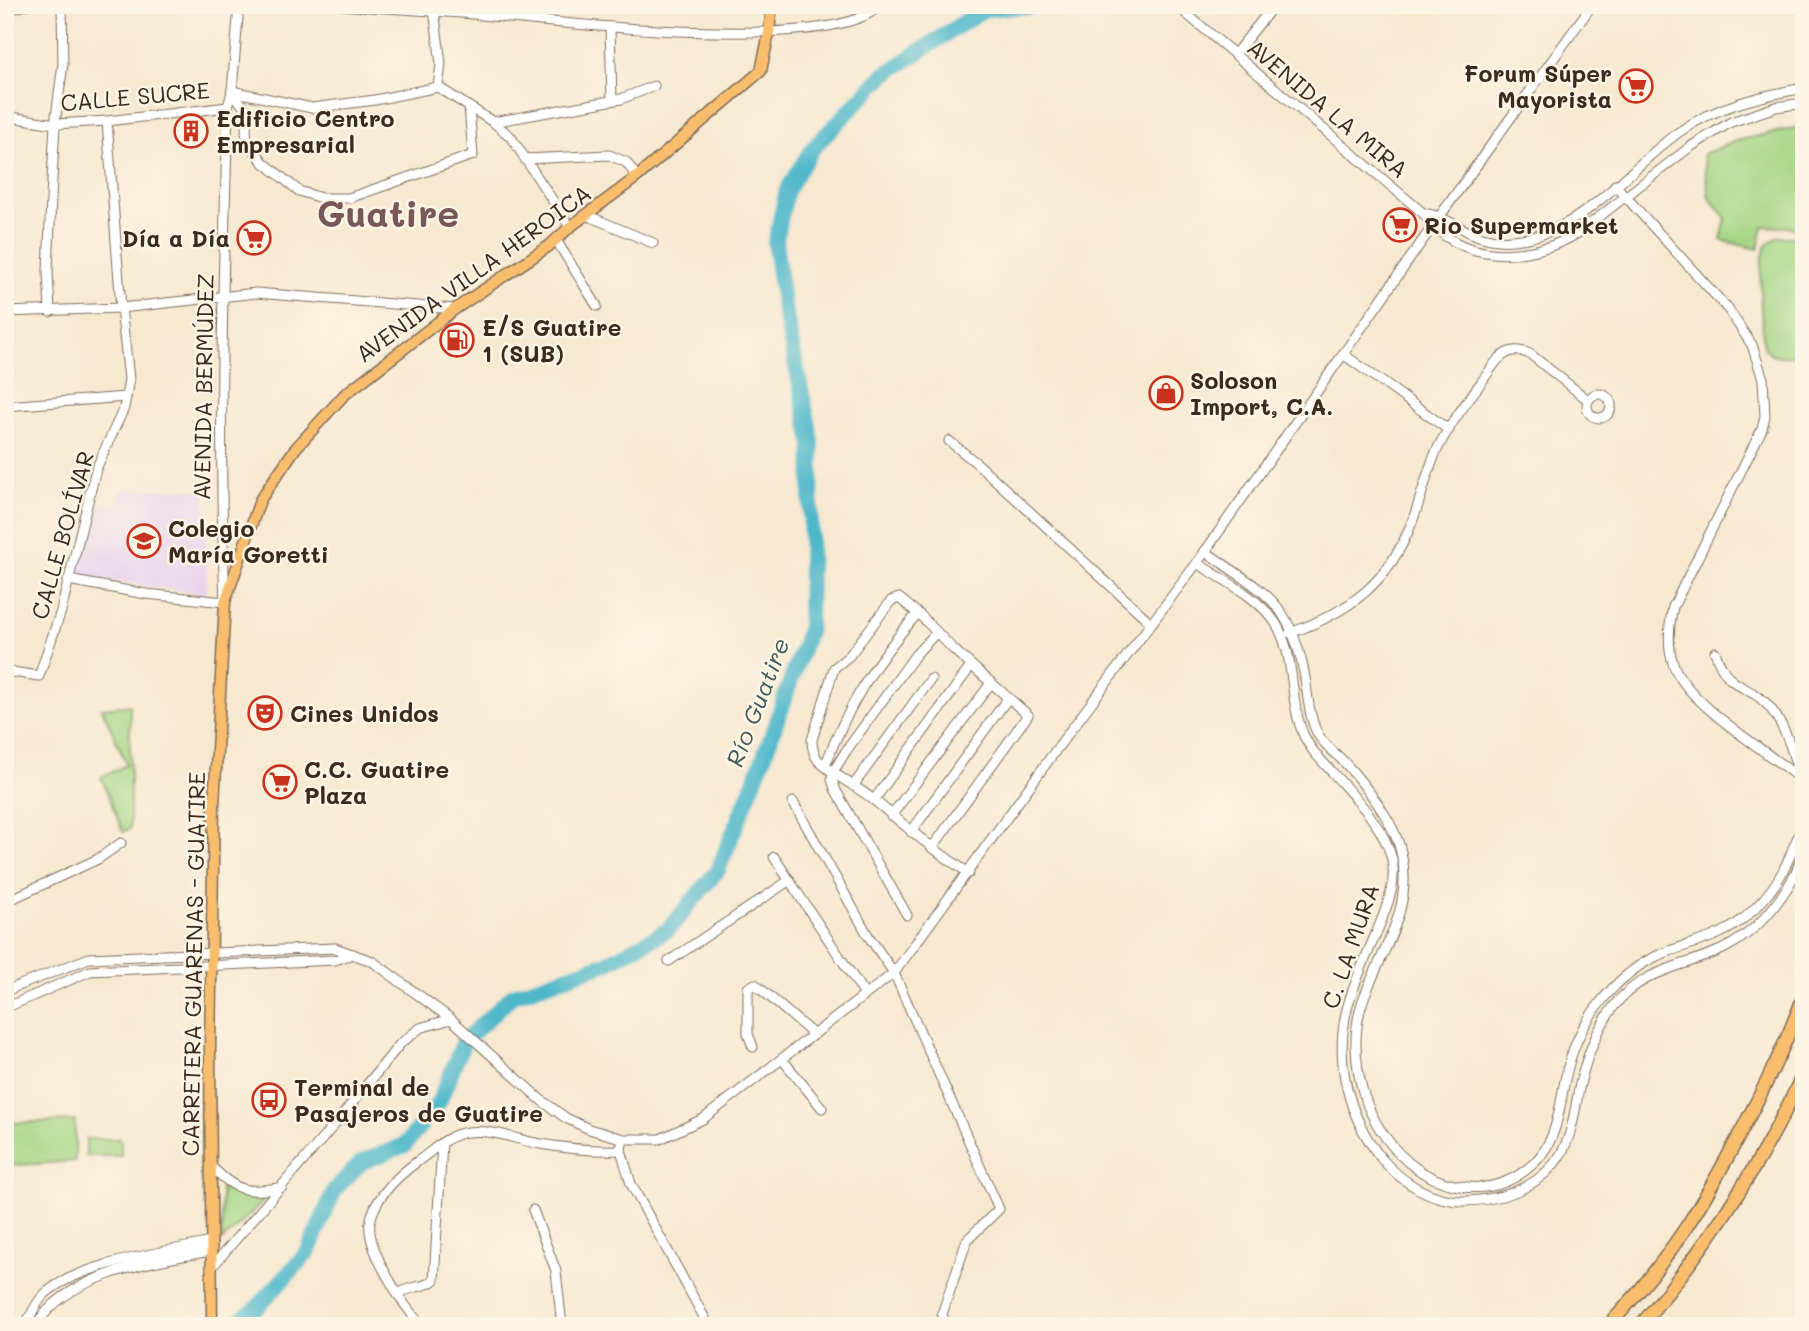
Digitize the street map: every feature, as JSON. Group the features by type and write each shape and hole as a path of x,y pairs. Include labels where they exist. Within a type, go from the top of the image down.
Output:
{"highway":[{"path":"1608,1326 1673,1250 1708,1196 1782,1051 1804,996"},
{"path":"1640,1326 1713,1235 1756,1166 1787,1110 1804,1072"}],"main road":[{"name":"AVENIDA VILLA HEROICA","path":"225,602 260,500 295,449 344,395 455,309 556,240 637,177 761,71 772,5"},
{"name":"CARRETERA GUARENAS - GUATIRE","path":"212,1326 210,1050 214,805 225,602"}],"street":[{"path":"5,11 26,5"},
{"path":"50,312 48,271 55,124 63,64 62,5"},
{"name":"AVENIDA BERMÚDEZ","path":"225,602 220,484 223,295 228,107 232,91 239,5"},
{"path":"340,5 434,8 610,27 769,33 816,29 870,14 879,5"},
{"path":"502,17 503,5"},
{"name":"AVENIDA LA MIRA","path":"1176,5 1423,214 1432,227 1446,237 1476,250 1511,255 1531,253 1561,244 1626,198 1690,147 1731,122 1776,107 1804,103"},
{"path":"1235,54 1274,5"},
{"path":"5,992 89,958 335,948 372,961 451,1019 541,1100 566,1118 589,1129 624,1139 660,1139 703,1119 894,972 1197,563 1432,227 1592,5"},
{"path":"434,8 441,64 438,87"},
{"path":"610,27 612,101"},
{"path":"493,122 612,101 654,86"},
{"path":"232,91 312,108 375,100 438,87 493,122 510,137 570,227"},
{"path":"1423,214 1440,216 1451,225 1481,238 1499,241 1544,234 1574,218 1679,132 1705,116 1748,99 1804,88"},
{"path":"232,91 247,111 248,141 264,162 299,191 321,198 349,198 473,155 469,107"},
{"name":"CALLE SUCRE","path":"5,116 55,124 228,107"},
{"name":"CALLE BOLÍVAR","path":"5,671 39,676 61,611 96,469 124,408 129,379 107,121"},
{"path":"525,159 609,155 626,162 637,177"},
{"path":"1615,185 1728,309 1752,345 1764,387 1762,429 1673,607 1670,652 1674,667 1682,682 1699,701 1800,779"},
{"path":"586,215 653,243"},
{"path":"556,240 597,306"},
{"path":"5,312 121,308 256,293 455,309"},
{"path":"1282,635 1322,622 1349,607 1387,567 1412,523 1423,482 1448,430 1505,353 1520,350 1530,355 1588,400"},
{"path":"1343,354 1448,430"},
{"path":"5,406 126,397"},
{"path":"949,440 1151,623"},
{"path":"1205,551 1258,586 1283,612 1294,631 1316,730 1328,747 1345,762 1384,816 1401,849 1404,895 1399,918 1364,996 1356,1039 1357,1065 1363,1089 1379,1129 1406,1160 1436,1180 1468,1188 1488,1187 1521,1173 1536,1161 1547,1147 1555,1129 1572,1053 1594,1010 1626,976 1642,965 1663,953 1708,939 1741,921 1779,878 1795,838 1803,830"},
{"name":"C. LA MURA","path":"1197,563 1254,600 1266,611 1282,635 1298,718 1305,737 1319,758 1363,808 1391,855 1393,884 1387,907 1348,1007 1343,1030 1342,1068 1352,1104 1377,1152 1408,1183 1424,1193 1455,1202 1490,1199 1526,1188 1541,1177 1555,1163 1566,1144 1593,1042 1602,1022 1617,1002 1646,978 1666,968 1720,950 1749,934 1776,905 1788,887 1796,874 1804,849"},
{"path":"67,584 225,602"},
{"path":"932,848 1028,715 899,598 891,601 849,656 834,668 812,740 816,758 874,800 932,848 969,873"},
{"path":"907,915 835,789 829,769 836,738 856,695 891,644 918,613"},
{"path":"829,769 916,654 937,632"},
{"path":"1715,652 1721,667 1734,684 1763,700 1786,733 1804,796"},
{"path":"874,800 971,666"},
{"path":"853,786 931,678"},
{"path":"891,816 991,683"},
{"path":"911,832 1008,698"},
{"path":"793,802 869,937 894,972 999,1209 967,1240 943,1314 946,1326"},
{"path":"5,902 98,859 121,843"},
{"path":"774,857 865,995"},
{"path":"669,961 790,880"},
{"path":"5,1008 90,971 335,960 354,954"},
{"path":"753,1047 748,1034 748,988 755,984 814,1035"},
{"path":"211,1274 400,1044 420,1028 451,1019"},
{"path":"782,1059 822,1108"},
{"path":"422,1326 398,1295 377,1255 370,1232 372,1214 398,1176 457,1134 477,1131 579,1150 621,1150"},
{"path":"624,1139 621,1150 631,1184 709,1326"},
{"path":"398,1295 402,1290 432,1283 434,1280 442,1143"},
{"path":"212,1167 229,1184 239,1189 260,1191 282,1187"},
{"path":"533,1210 556,1271 562,1326"},
{"path":"25,1326 41,1298 63,1281 95,1268 211,1246"},
{"path":"36,1326 42,1315 61,1296 86,1284 211,1246"}],"shaded area":[{"name":"Colegio María Goretti","path":"205,489 207,595 74,575 93,502 116,507 121,490"}],"green space":[{"path":"1804,126 1804,228 1763,226 1758,249 1721,240 1726,218 1709,197 1703,154 1736,141"},
{"path":"1778,237 1804,237 1804,355 1777,355 1764,348 1761,269 1766,248"},
{"path":"130,705 130,829 123,832 101,777 127,765 102,708"},
{"path":"75,1121 75,1161 5,1166 5,1123"},
{"path":"86,1139 121,1139 121,1156 86,1156"},
{"path":"221,1187 264,1201 222,1241"}],"waterway":[{"name":"Río Guatire","path":"229,1326 254,1311 308,1252 335,1189 362,1162 405,1145 439,1102 464,1041 513,995 607,963 668,930 718,870 762,762 809,629 812,442 783,303 775,243 787,190 812,149 884,75 984,9 1050,5"}],"place":[{"name":"Forum Súper Mayorista","path":"1636,86"},
{"name":"Edificio Centro Empresarial","path":"191,131"},
{"name":"Rio Supermarket","path":"1400,225"},
{"name":"Día a Día","path":"254,238"},
{"name":"E/S Guatire 1 (SUB)","path":"457,340"},
{"name":"Soloson Import, C.A.","path":"1166,393"},
{"name":"Colegio María Goretti","path":"144,541"},
{"name":"Cines Unidos","path":"265,713"},
{"name":"C.C. Guatire Plaza","path":"280,782"},
{"name":"Terminal de Pasajeros de Guatire","path":"269,1100"}],"district":[{"name":"Guatire","path":"388,212"}]}
